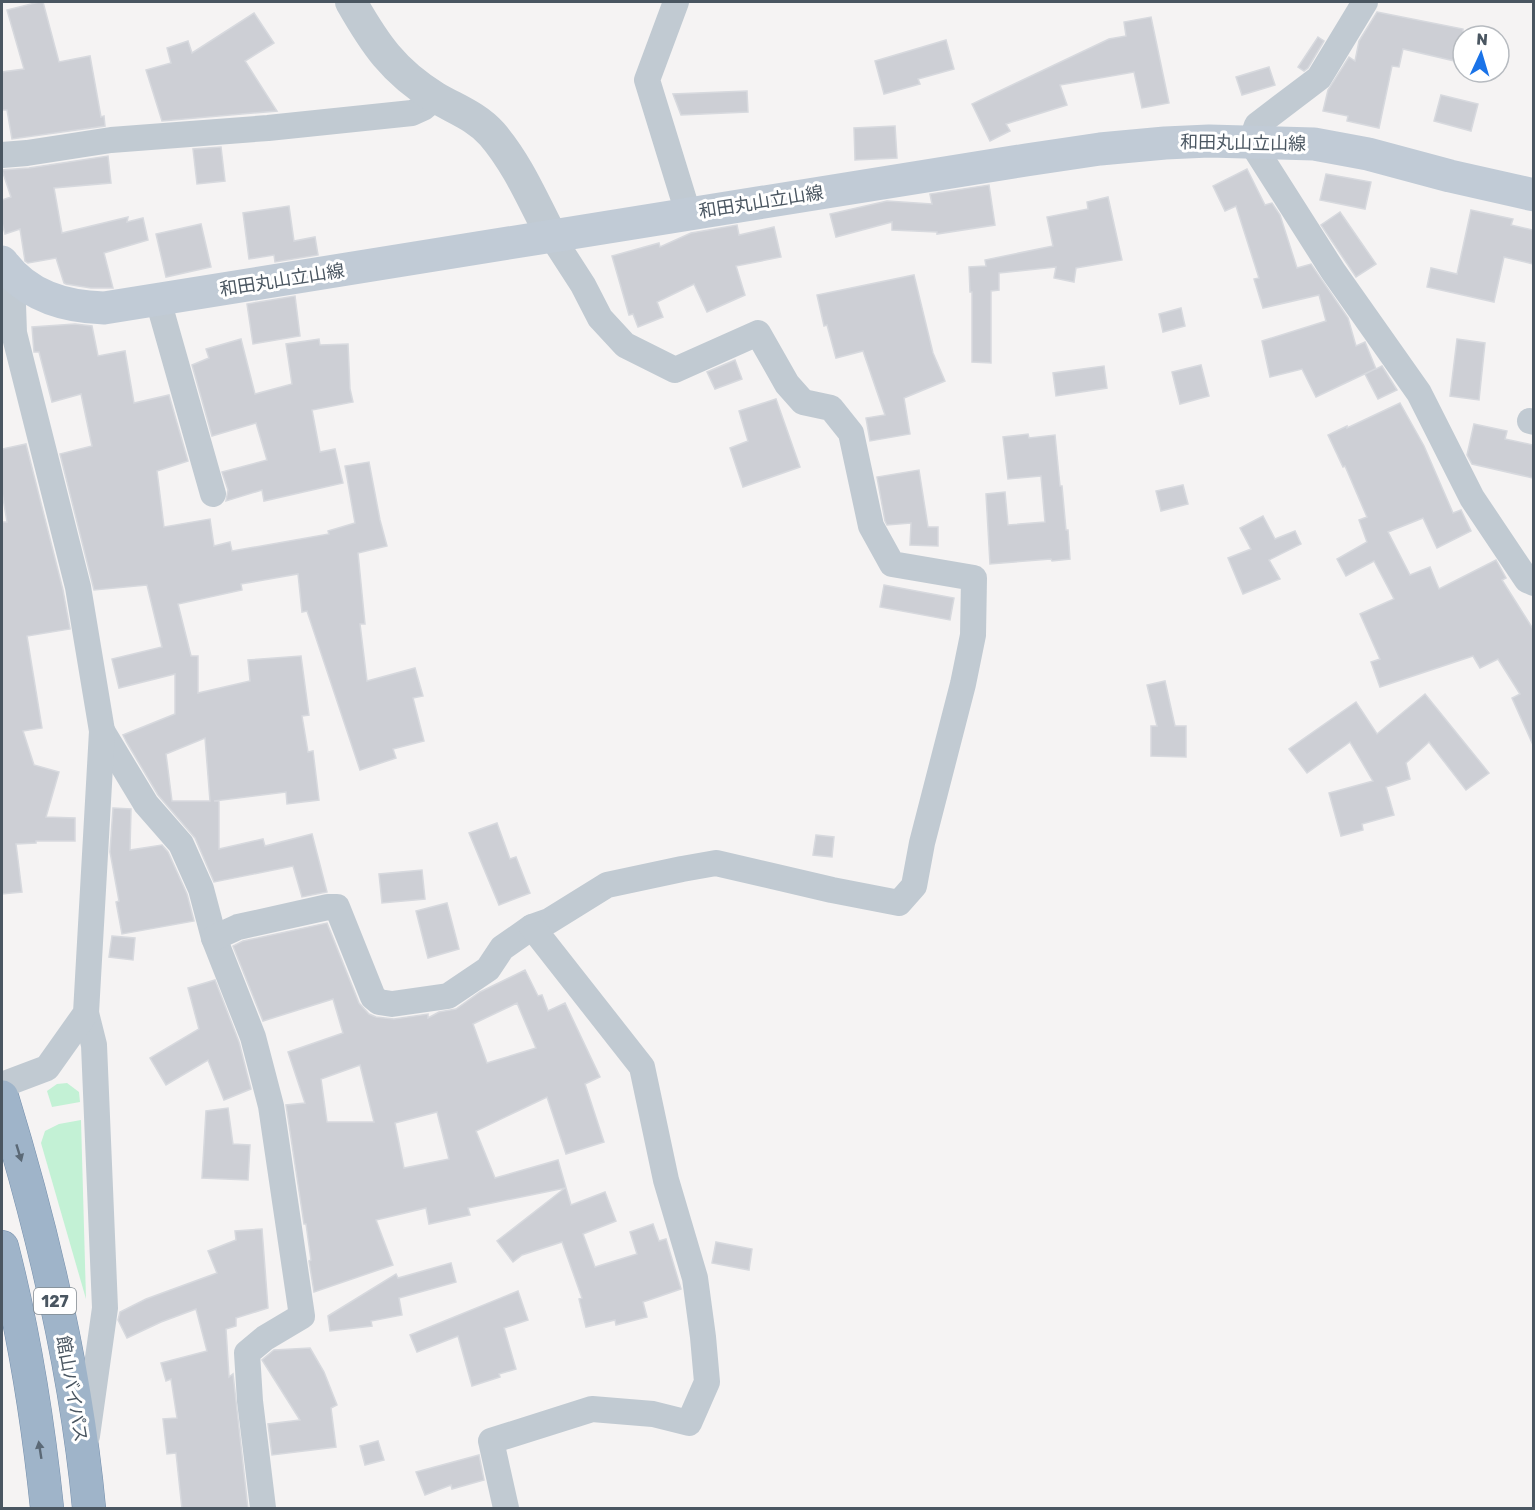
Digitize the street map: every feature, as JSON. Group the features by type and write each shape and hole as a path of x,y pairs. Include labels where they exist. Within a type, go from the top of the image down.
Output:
{"highway":[{"name":"館山バイパス","path":"2,1097 26,1177 49,1270 84,1458 89,1509"},
{"name":"127","path":"2,1247 12,1286 29,1379 47,1509"}],"main road":[{"name":"和田丸山立山線","path":"7,269 57,302 77,307 104,308 1100,149 1209,141 1314,144 1368,154 1533,195"}],"street":[{"path":"214,938 238,927 337,907 373,997 379,1002 392,1004 448,996 488,969 502,948 532,927 549,921 607,885 716,863 899,903 914,886 922,843 963,684 973,635 974,578 892,564 871,526 851,433 831,408 803,402 787,384 758,333 675,370 625,345 600,318 583,285 552,237 520,175 492,134 474,118 407,78 372,40 351,2"},
{"path":"676,2 647,80 688,213"},
{"path":"1365,2 1319,78 1257,125 1251,141 1333,271 1419,393 1472,498 1527,580 1533,584"},
{"path":"2,154 27,153 111,140 268,128 412,113 423,108 436,97"},
{"path":"7,269 14,333 78,586 102,731 86,1013 94,1045 105,1308 84,1458"},
{"path":"158,300 213,494"},
{"path":"102,731 146,804 182,844 201,889 214,938 253,1037 271,1106 302,1316 264,1338 247,1353 250,1401 263,1509"},
{"path":"506,1509 491,1442 592,1409 653,1414 689,1423 707,1382 695,1278 666,1179 642,1067 532,927"},
{"path":"2,1085 47,1068 86,1013"}],"green space":[{"path":"67,1083 79,1092 80,1102 52,1107 47,1091 57,1084"},
{"path":"81,1120 86,1299 41,1143 45,1131 59,1124"}],"building":[{"path":"43,2 59,62 90,56 101,117 104,116 105,126 12,139 7,110 2,110 2,72 24,69 7,10"},
{"path":"1377,12 1451,27 1451,60 1403,49 1399,67 1392,66 1379,128 1347,121 1348,116 1323,111 1328,90 1349,57 1355,61 1359,41"},
{"path":"254,13 274,43 245,61 277,111 162,121 146,70 171,63 167,48 188,41 192,53"},
{"path":"1151,17 1169,103 1142,108 1134,72 1060,85 1067,105 1006,124 1010,131 990,141 972,104 1109,39 1126,36 1124,22"},
{"path":"1318,37 1324,41 1304,71 1298,67"},
{"path":"946,40 954,69 918,79 920,84 884,94 875,61"},
{"path":"1269,67 1275,85 1242,95 1236,77"},
{"path":"747,91 748,112 681,115 673,94"},
{"path":"1441,95 1478,104 1471,131 1434,121"},
{"path":"895,126 897,158 855,160 854,128"},
{"path":"221,147 225,181 197,184 193,149"},
{"path":"108,156 111,183 54,188 62,233 128,217 127,222 143,218 148,240 104,253 113,288 91,288 66,284 56,258 28,263 25,261 20,229 5,234 2,223 2,200 11,197 2,170"},
{"path":"1247,169 1265,205 1272,203 1280,215 1297,268 1311,264 1348,318 1356,346 1365,342 1376,369 1382,366 1397,390 1378,399 1365,374 1375,369 1316,397 1302,369 1270,377 1262,341 1326,321 1319,295 1263,308 1254,279 1259,278 1236,206 1225,211 1213,186"},
{"path":"1326,174 1371,182 1365,209 1320,200"},
{"path":"989,185 995,225 937,234 937,232 892,230 892,222 836,237 830,214 887,201 932,204 930,194"},
{"path":"1108,197 1122,260 1076,268 1074,282 1054,278 1056,267 999,273 999,290 991,291 991,363 972,362 972,292 970,292 969,267 986,266 985,260 1053,246 1047,217 1088,209 1087,202"},
{"path":"289,206 294,241 315,237 318,255 275,262 274,255 249,259 243,213"},
{"path":"1471,210 1513,219 1511,225 1533,230 1533,264 1504,257 1494,302 1427,287 1431,268 1457,274"},
{"path":"1340,212 1376,264 1356,277 1321,225"},
{"path":"201,224 211,267 166,277 156,234"},
{"path":"737,225 739,235 774,227 781,257 736,266 745,295 707,312 694,284 657,302 663,317 638,327 633,314 629,315 612,256 659,243 660,247 691,233"},
{"path":"914,275 933,353 945,381 904,398 910,434 870,441 866,418 885,415 863,351 836,358 827,325 824,326 817,295"},
{"path":"295,296 300,336 253,344 247,304"},
{"path":"1181,308 1185,326 1163,332 1159,314"},
{"path":"75,324 92,326 98,356 125,351 134,403 169,395 188,461 157,471 164,527 210,519 214,546 230,542 232,551 329,534 328,531 355,523 345,466 369,462 387,546 358,553 365,624 360,624 367,681 415,668 423,696 413,698 424,741 393,749 396,758 360,770 307,611 302,612 298,574 241,584 242,590 178,604 191,656 198,656 198,693 250,681 248,660 301,656 309,715 302,716 308,752 313,751 319,800 287,804 286,792 214,801 219,801 219,849 263,839 265,846 312,834 327,892 302,897 293,866 214,882 195,838 158,795 127,743 123,735 175,714 175,674 119,688 112,659 162,647 147,585 94,590 60,454 92,446 81,394 52,402 39,352 34,352 32,327","holes":["205,738 210,801 172,801 166,754"]},
{"path":"241,339 255,394 292,384 286,344 319,339 320,345 348,344 350,389 353,402 312,410 320,452 335,449 343,483 264,501 262,490 226,501 228,490 222,472 267,460 256,423 212,436 192,365 209,358 206,349"},
{"path":"1457,339 1485,343 1479,400 1450,396"},
{"path":"735,360 742,379 715,389 707,372"},
{"path":"1201,365 1209,396 1180,404 1172,372"},
{"path":"1104,366 1107,388 1056,396 1053,373"},
{"path":"776,399 800,467 743,487 730,448 748,441 739,411"},
{"path":"1400,403 1424,446 1453,513 1461,510 1471,531 1437,548 1423,518 1388,532 1410,575 1430,567 1439,589 1496,560 1506,578 1502,580 1533,629 1533,745 1512,698 1520,694 1498,659 1480,668 1473,656 1380,687 1371,662 1380,659 1360,614 1394,599 1374,561 1346,576 1337,559 1367,542 1359,520 1367,517 1345,466 1343,467 1328,435"},
{"path":"1474,424 1507,431 1505,439 1533,445 1533,478 1472,464 1467,455"},
{"path":"1028,434 1029,438 1055,435 1070,559 990,564 986,494 1005,492 1008,525 1045,522 1041,476 1008,479 1003,437"},
{"path":"26,444 63,590 70,629 27,636 42,728 23,731 34,765 59,772 46,817 75,818 75,841 36,841 36,843 16,844 22,892 2,894 2,522 7,522 2,492 2,449"},
{"path":"919,470 928,527 938,527 938,546 910,545 911,523 887,525 885,521 877,477"},
{"path":"1183,485 1188,504 1161,511 1156,491"},
{"path":"1263,516 1275,539 1295,531 1301,544 1269,560 1280,579 1243,594 1228,558 1251,549 1240,528"},
{"path":"884,585 954,598 950,620 880,607"},
{"path":"1165,681 1175,726 1186,726 1186,757 1151,756 1151,726 1157,726 1147,685"},
{"path":"1425,694 1489,773 1466,790 1429,742 1406,763 1410,779 1386,787 1394,815 1362,824 1363,830 1341,836 1329,793 1373,781 1350,742 1307,773 1289,749 1356,702 1377,734"},
{"path":"113,808 131,809 130,850 162,845 168,852 187,894 194,921 122,934 116,902 119,901 110,852"},
{"path":"497,823 510,859 516,857 530,893 499,905 469,833"},
{"path":"816,835 834,837 832,857 813,855"},
{"path":"422,870 425,899 382,903 379,874"},
{"path":"447,903 459,949 428,958 416,911"},
{"path":"327,923 359,1003 369,1014 394,1019 428,1014 428,1018 439,1012 456,1009 480,992 525,970 538,996 542,995 548,1011 565,1003 600,1077 585,1084 604,1142 566,1154 547,1097 476,1131 495,1178 558,1160 571,1205 605,1192 616,1221 583,1234 595,1267 637,1254 630,1232 653,1224 659,1241 666,1239 681,1289 643,1302 647,1317 616,1325 615,1320 586,1327 579,1299 582,1298 562,1242 522,1255 513,1262 497,1241 565,1188 468,1208 470,1215 429,1224 426,1208 376,1220 393,1265 314,1292 306,1224 304,1224 286,1105 305,1103 288,1052 343,1033 333,999 263,1021 233,946 243,941","holes":["517,1003 536,1048 487,1063 473,1024","360,1065 374,1122 327,1122 321,1079","437,1112 449,1159 404,1168 395,1123"]},
{"path":"112,936 135,938 133,960 109,957"},
{"path":"215,980 239,1042 251,1089 224,1100 208,1060 166,1085 150,1058 199,1029 188,988"},
{"path":"228,1108 233,1144 250,1145 248,1180 202,1178 206,1111"},
{"path":"262,1229 268,1308 236,1318 236,1326 226,1329 229,1377 233,1374 248,1509 182,1509 176,1453 167,1454 163,1419 177,1418 171,1379 166,1381 161,1363 207,1351 196,1309 127,1338 118,1320 120,1312 146,1299 217,1273 208,1251 236,1240 235,1231"},
{"path":"716,1242 752,1249 749,1270 712,1263"},
{"path":"451,1263 456,1282 399,1298 402,1315 371,1321 372,1326 330,1331 328,1316 396,1274 398,1278"},
{"path":"518,1291 528,1320 504,1328 516,1369 472,1386 458,1336 417,1352 410,1335"},
{"path":"310,1348 324,1372 337,1405 331,1408 336,1447 272,1455 268,1424 300,1420 262,1360 274,1350"},
{"path":"378,1441 384,1460 365,1465 360,1446"},
{"path":"479,1455 484,1480 452,1489 451,1485 425,1495 416,1472"}]}
